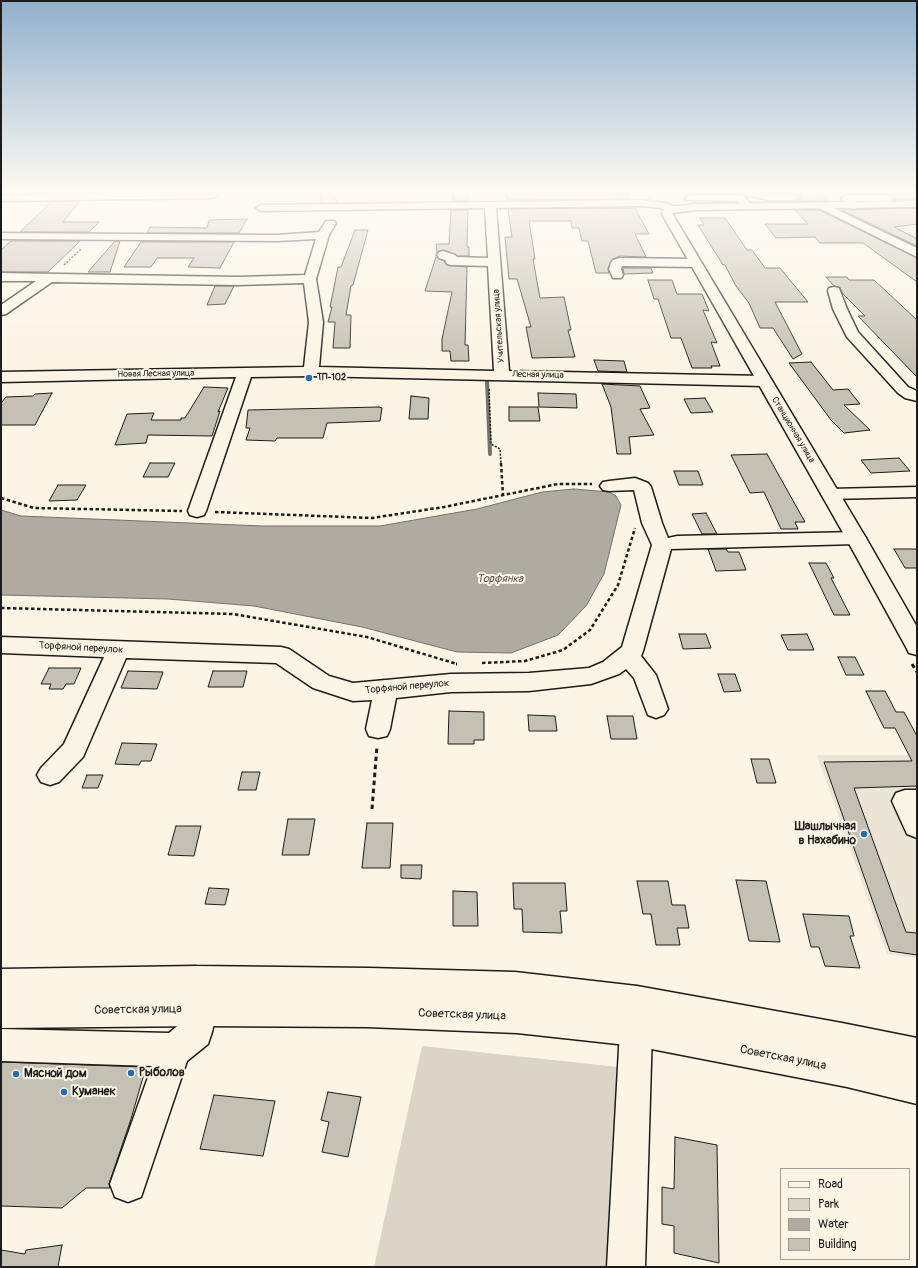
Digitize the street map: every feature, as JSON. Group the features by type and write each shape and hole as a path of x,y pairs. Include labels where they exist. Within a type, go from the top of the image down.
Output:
{"street":[{"path":"311,371 316,322 310,279 319,250"},
{"name":"Учительская улица","path":"493,250 496,374"},
{"name":"Станционная улица","path":"689,250 856,538 917,647"},
{"path":"443,255 451,258 451,261 494,262"},
{"path":"617,275 615,268 617,263 620,262 695,263"},
{"path":"1,277 175,283 310,279"},
{"path":"1,311 49,278"},
{"path":"834,291 840,309 852,334 903,390 911,395 917,396"},
{"name":"Лесная улица","path":"311,371 764,381"},
{"name":"Новая Лесная улица","path":"1,377 311,371"},
{"path":"197,511 246,372"},
{"path":"609,486 635,483 642,487 652,523 662,545 678,542 856,538"},
{"path":"830,494 917,492"},
{"name":"Торфяной переулок","path":"1,645 281,655 321,682 353,692 452,683 529,682 591,676 611,668 632,651 662,545"},
{"path":"50,775 74,750 118,650"},
{"path":"627,655 644,675 656,709"},
{"path":"378,729 386,690"},
{"path":"917,801 905,801 917,826"},
{"path":"1,984 212,981 369,983 515,988 637,1002 842,1039 917,1055"},
{"path":"128,1184 174,1050 196,1032 201,1010"},
{"name":"Советская улица","path":"1,1012 201,1010 367,1011 509,1017 636,1030 848,1070 917,1088"},
{"path":"626,1267 636,1030"},
{"path":"1,1045 174,1050"}],"path":[{"path":"49,278 79,250"},
{"path":"496,374 491,444 500,450 503,495"},
{"path":"1,498 34,508 197,511 372,518 444,507 558,484 585,483 609,486"},
{"path":"480,663 525,661 563,650 590,630 618,585 635,527"},
{"path":"1,608 234,614 367,637 458,664"},
{"path":"372,809 378,729"}],"shaded area":[{"path":"817,755 917,755 917,958 887,954"}],"green space":[{"path":"422,1046 618,1067 609,1267 374,1267"}],"water":[{"name":"Торфянка","path":"574,489 609,492 616,496 621,505 604,574 586,606 558,635 511,653 457,652 362,627 254,606 168,599 1,595 1,510 21,516 262,526 380,526 477,509 542,492"}],"building":[{"path":"1,250 71,250 48,272 1,272"},
{"path":"107,250 117,250 110,272 88,272"},
{"path":"135,250 230,250 220,268 188,267 194,258 157,258 151,267 124,267"},
{"path":"347,250 362,250 353,285 351,286 346,315 351,315 350,348 333,348 335,322 328,322 332,307 330,307 338,267 341,267"},
{"path":"443,250 469,250 469,256 458,256"},
{"path":"506,250 534,250 535,259 533,259 540,298 564,297 571,330 568,330 575,357 532,358 526,327 531,327 517,279 509,279"},
{"path":"590,250 643,250 646,257 620,256 613,259 608,269 609,273 596,273"},
{"path":"714,250 752,250 765,268 780,268 808,302 775,302 802,354 793,359 773,328 760,328 749,303 736,286 725,265 723,265"},
{"path":"873,250 901,250 917,258 917,282"},
{"path":"436,257 444,261 447,265 467,267 465,345 468,345 469,361 451,361 450,351 442,351 442,339 452,292 425,291"},
{"path":"623,268 651,268 653,273 624,274"},
{"path":"826,277 847,277 849,280 874,280 917,320 917,377 858,316 865,316 843,294 840,288 834,286"},
{"path":"648,280 672,280 677,294 702,294 709,311 703,310 717,343 711,342 720,366 711,366 712,368 692,368 681,338 671,338 658,299 654,299"},
{"path":"215,286 234,286 225,304 207,305"},
{"path":"594,360 624,361 627,372 598,371"},
{"path":"811,362 833,390 848,389 860,404 844,405 870,430 844,433 831,420 789,363"},
{"path":"602,384 640,386 650,408 640,409 654,435 629,437 631,454 617,454 611,407"},
{"path":"204,387 228,388 218,412 220,411 212,436 148,435 146,443 115,445 127,414 154,413 151,420 181,420 181,418 185,418"},
{"path":"52,393 35,425 1,425 1,403 6,397 33,396 35,394"},
{"path":"538,393 576,394 577,408 539,407"},
{"path":"411,396 429,398 428,419 409,419"},
{"path":"705,398 713,412 691,413 684,399"},
{"path":"509,407 538,407 540,421 509,421"},
{"path":"382,408 380,421 327,423 323,438 277,438 275,441 246,440 250,428 246,428 248,410"},
{"path":"767,454 805,522 795,522 798,529 781,529 764,492 750,493 731,455"},
{"path":"899,458 910,471 871,473 861,460"},
{"path":"150,463 175,463 168,477 143,477"},
{"path":"674,471 698,471 703,485 679,485"},
{"path":"58,485 86,485 77,500 49,501"},
{"path":"706,513 717,534 702,534 692,514"},
{"path":"708,549 726,549 728,552 739,552 746,570 716,571"},
{"path":"894,549 917,549 917,568 905,568"},
{"path":"809,563 826,563 834,578 831,578 850,615 834,615"},
{"path":"679,634 706,634 711,648 683,649"},
{"path":"807,634 814,650 788,650 781,635"},
{"path":"838,657 855,657 864,675 846,675"},
{"path":"49,668 81,668 74,684 66,684 63,689 49,689 51,684 41,684"},
{"path":"128,671 163,672 157,689 121,688"},
{"path":"213,671 247,671 243,687 208,687"},
{"path":"718,674 735,674 741,691 724,692"},
{"path":"866,691 885,691 896,712 904,712 917,736 917,786 854,788 906,932 917,933 917,955 890,951 824,762 912,761 895,728 884,728"},
{"path":"449,711 484,712 484,740 474,740 474,744 448,744"},
{"path":"528,715 555,716 557,731 529,731"},
{"path":"607,716 633,716 637,739 611,739"},
{"path":"122,743 157,744 151,761 141,761 139,765 115,764"},
{"path":"751,759 769,759 776,783 757,783"},
{"path":"242,772 260,772 256,790 238,790"},
{"path":"87,775 103,775 98,788 82,788"},
{"path":"288,819 315,819 309,855 282,855"},
{"path":"367,823 393,823 390,868 362,868"},
{"path":"176,826 201,826 194,856 168,855"},
{"path":"401,865 422,865 421,879 401,878"},
{"path":"736,880 766,881 780,942 749,941"},
{"path":"637,881 668,881 672,905 685,905 689,928 677,928 680,945 656,945 651,914 643,914"},
{"path":"513,883 565,883 567,911 560,911 562,933 523,932 522,909 514,909"},
{"path":"209,888 229,889 225,905 205,904"},
{"path":"453,891 477,892 478,926 453,926"},
{"path":"803,914 849,916 854,936 850,936 860,968 825,966 819,947 811,947"},
{"path":"1,1062 146,1067 131,1119 109,1184 110,1188 86,1188 62,1208 1,1206"},
{"path":"328,1092 361,1097 348,1157 322,1152 329,1122 321,1120"},
{"path":"214,1095 275,1101 263,1156 200,1149"},
{"path":"675,1137 717,1145 719,1263 674,1253 674,1226 662,1224 662,1187 674,1189"},
{"path":"62,1245 58,1267 1,1267 1,1250 25,1254 26,1250"}],"waterway":[{"path":"487,380 490,454"}],"place":[{"name":"ТП-102","path":"309,378"},
{"name":"Шашлычная в Нахабино","path":"864,834"},
{"name":"Рыболов","path":"131,1073"},
{"name":"Мясной дом","path":"16,1074"},
{"name":"Куманек","path":"64,1092"}]}
